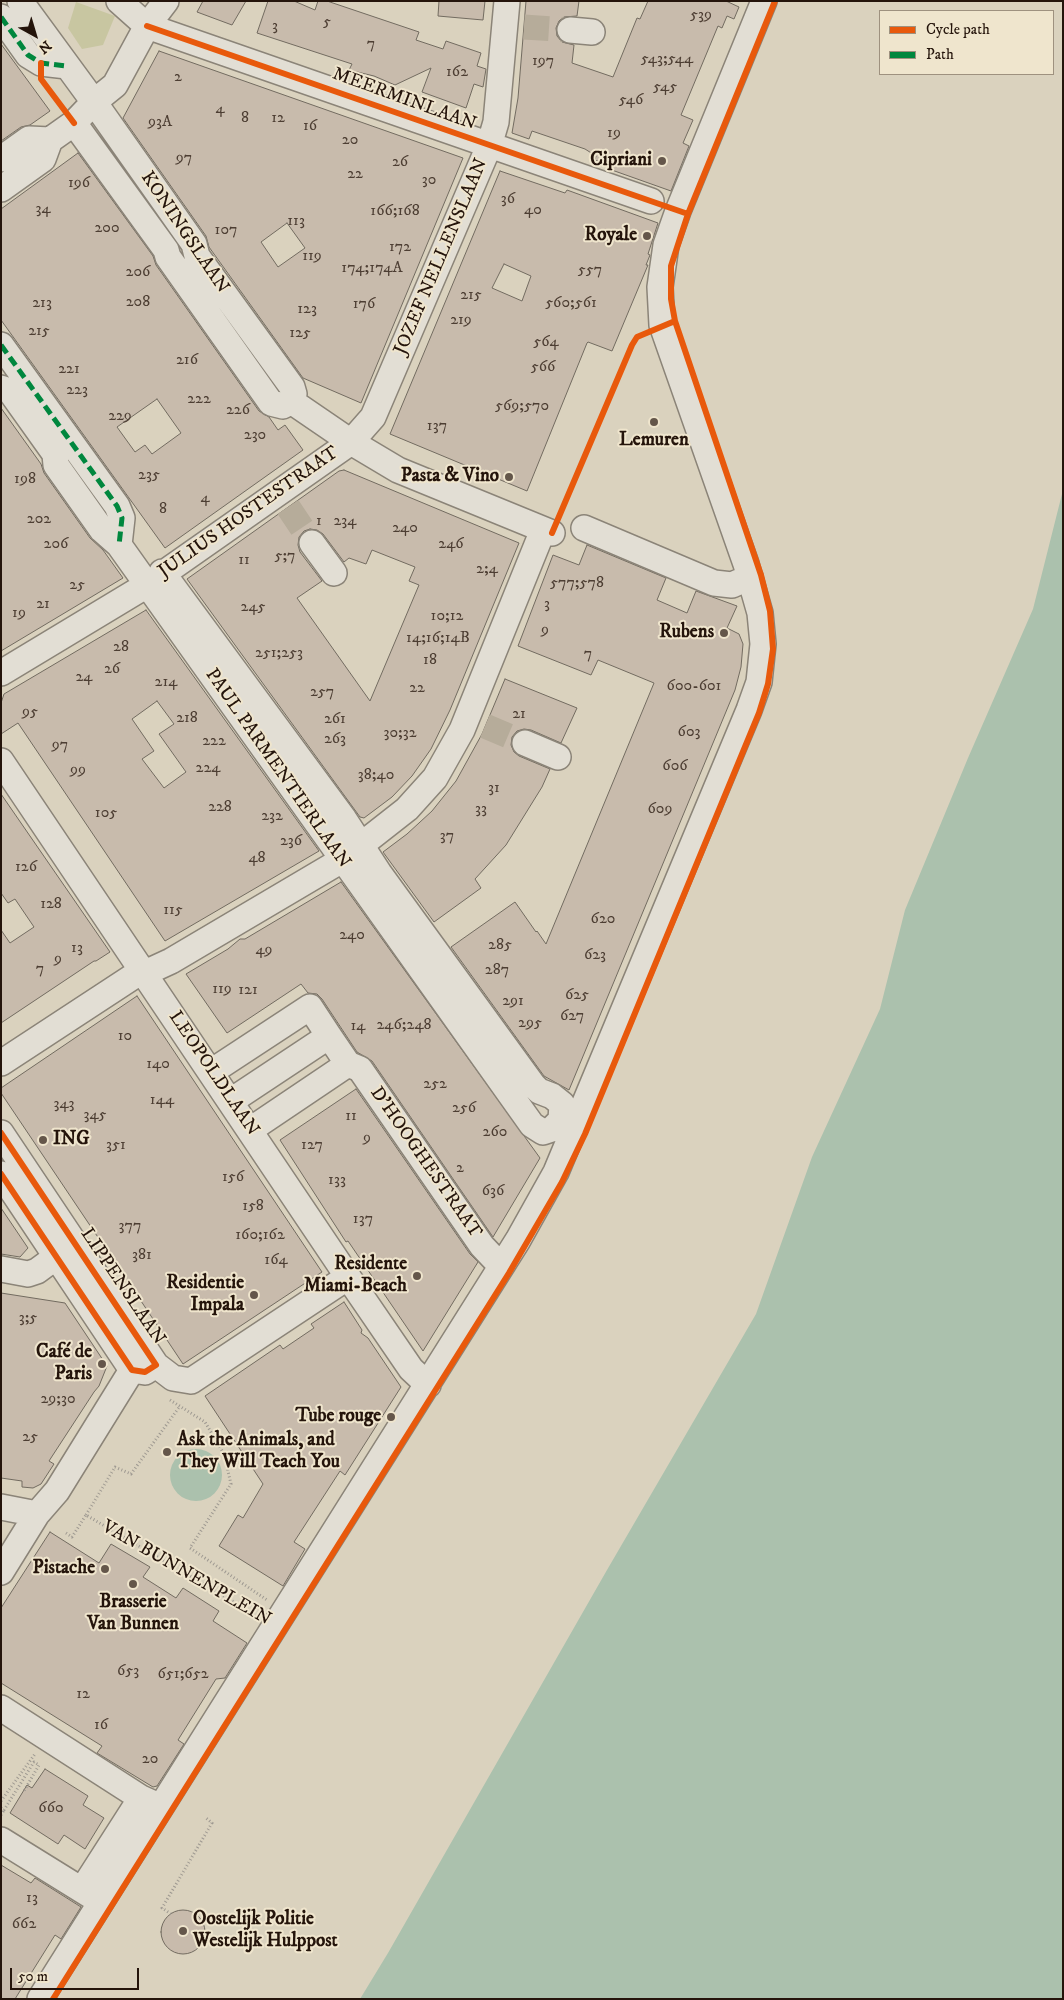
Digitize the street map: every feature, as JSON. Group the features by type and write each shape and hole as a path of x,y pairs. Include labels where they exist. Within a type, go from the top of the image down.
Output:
{"street":[{"name":"KONINGSLAAN","path":"20,1 94,102 194,244 197,256 292,387 294,394 291,401 283,406 271,403 168,257 166,250 74,123"},
{"path":"119,1 147,26"},
{"path":"147,26 154,1"},
{"path":"1,189 42,160 50,140 74,123 94,102 115,85 147,26 166,1"},
{"name":"JOZEF NELLENSLAAN","path":"351,442 373,417 489,146 496,122 515,26 507,1"},
{"path":"40,1999 92,1896 151,1803 275,1626 428,1385 556,1172 568,1124 725,771 759,682 762,644 760,613 750,577 662,325 660,287 666,245 678,211 764,1"},
{"path":"1,18 28,55 41,63 67,66"},
{"name":"MEERMINLAAN","path":"147,26 175,34 489,146 651,201"},
{"path":"1,159 29,139 50,140"},
{"path":"1,345 117,506 122,518 119,546"},
{"name":"PAUL PARMENTIERLAAN","path":"1,388 10,392 54,454 56,465 102,530 113,538 119,546 154,578 362,845 379,873 533,1085 539,1091 552,1096 562,1104 568,1124 543,1132 532,1126 342,860 154,578"},
{"path":"1,1063 144,972 171,961 342,860 406,809 435,778 462,730 476,722 548,531 398,470 351,442 291,401"},
{"name":"JULIUS HOSTESTRAAT","path":"1,673 283,500 351,442"},
{"path":"584,528 714,583 732,585 750,577"},
{"path":"312,543 334,573"},
{"path":"525,743 558,757"},
{"name":"LEOPOLDLAAN","path":"1,761 348,1277 411,1369 428,1385"},
{"name":"D'HOOGHESTRAAT","path":"211,1072 310,1007 348,1064 360,1069 482,1246 501,1266"},
{"path":"231,1101 329,1036"},
{"path":"250,1130 348,1064"},
{"name":"LIPPENSLAAN","path":"1,1133 156,1364 145,1372 132,1370 1,1174"},
{"path":"1,1269 28,1274 56,1257"},
{"path":"156,1364 173,1378 191,1381 348,1277"},
{"path":"1,1572 37,1514 57,1491 132,1370"},
{"path":"1,1507 37,1514"},
{"path":"1,1708 151,1803"},
{"path":"1,1840 92,1896"}],"path":[{"path":"1,1801 47,1737"},
{"path":"1,1815 3,1809 18,1786 34,1762 39,1765 24,1790 18,1786 13,1783"},
{"path":"171,1914 162,1908 212,1823 206,1818"}],"shaded area":[{"path":"76,2 115,16 103,45 82,49 68,28"},
{"path":"1063,490 1063,1999 360,1999 756,1314 812,1157 880,1009 905,910 968,758 1033,609"},
{"path":"196,1449 206,1451 214,1457 220,1465 222,1475 220,1485 214,1493 206,1499 196,1501 186,1499 178,1493 172,1485 170,1475 172,1465 178,1457 186,1451"}],"building":[{"path":"203,1 246,1 232,25 197,12"},
{"path":"268,1 294,1 315,10 318,1 327,1 419,32 416,40 443,49 446,41 481,53 477,66 486,69 483,87 474,84 466,108 422,92 431,68 395,85 374,76 349,70 352,64 257,33"},
{"path":"439,1 485,1 483,20 438,16"},
{"path":"526,1 579,1 577,16 564,17 559,21 556,28 557,36 562,42 574,45 572,63 613,77 637,18 640,19 648,1 726,1 739,7 734,19 727,16 722,28 718,26 681,115 693,120 683,143 689,146 671,191 609,169 610,165 595,160 596,156 585,149 532,131 529,139 512,133 518,98"},
{"path":"1,44 50,111 1,141"},
{"path":"159,51 463,158 361,403 303,378 209,247 206,236 123,118","holes":["287,223 305,248 278,267 261,242"]},
{"path":"78,153 153,256 156,265 259,411 269,417 278,430 285,425 303,450 165,548 1,320 1,209","holes":["157,399 181,433 152,454 145,445 135,452 117,427"]},
{"path":"500,171 565,193 567,190 658,223 648,254 650,255 646,265 648,265 612,351 587,343 527,491 390,434","holes":["504,264 531,276 522,301 492,288"]},
{"path":"1,408 90,538 103,550 123,578 1,651"},
{"path":"344,470 519,543 450,710 431,749 412,776 392,797 364,818 360,817 187,579 339,471","holes":["310,529 317,530 323,534 344,562 349,558 366,564 372,550 415,567 409,581 419,585 370,701 297,598 322,581 300,552 298,545 299,537 304,531"]},
{"path":"587,545 666,578 657,600 687,613 696,591 737,606 727,628 739,634 743,644 741,667 735,690 569,1090 544,1076 451,947 515,902 546,944 654,683 598,660 591,675 518,646 553,555 579,565"},
{"path":"146,610 319,851 165,941 18,723 1,734 1,703 4,694","holes":["157,701 174,724 159,734 186,772 164,788 142,759 154,751 132,719"]},
{"path":"505,679 577,708 561,743 531,730 524,729 517,731 512,737 511,745 514,752 550,769 542,787 506,845 475,879 481,888 434,922 383,852 407,834 432,811 456,781 482,734"},
{"path":"1,794 110,952 1,1023 1,930 10,943 34,927 15,899 8,903 1,893"},
{"path":"341,882 540,1158 493,1237 372,1061 357,1052 317,994 308,993 301,984 227,1033 186,974 228,949 240,939 245,939"},
{"path":"137,996 322,1272 183,1364 133,1289 127,1293 118,1280 124,1276 1,1093 1,1088"},
{"path":"356,1089 470,1254 478,1262 423,1351 348,1241 346,1242 280,1140"},
{"path":"1,1208 28,1248 20,1257 1,1254"},
{"path":"1,1293 65,1303 107,1366 99,1386 49,1461 54,1464 41,1484 33,1488 22,1487 22,1481 1,1478"},
{"path":"344,1302 362,1330 361,1333 368,1338 401,1387 345,1475 340,1471 294,1542 305,1549 283,1586 219,1546 238,1515 243,1518 263,1484 205,1396 280,1345 283,1349 314,1328 311,1324"},
{"path":"50,1532 99,1563 111,1544 150,1567 143,1577 176,1598 183,1588 219,1611 213,1621 247,1643 225,1678 216,1679 178,1740 184,1744 157,1786 153,1787 97,1753 102,1746 1,1683 1,1608"},
{"path":"45,1769 88,1796 83,1805 104,1818 85,1849 64,1835 58,1844 10,1813 27,1785 32,1788"},
{"path":"1,1865 31,1883 35,1878 81,1907 61,1939 55,1935 15,1999 1,1999"},
{"name":"Oostelijk Politie Westelijk Hulppost","path":"183,1910 195,1914 201,1920 205,1932 201,1944 195,1950 183,1954 171,1950 165,1944 161,1932 165,1920 171,1914"}],"tunnel":[{"path":"524,27 570,30"},
{"path":"288,507 312,543"},
{"path":"485,726 525,743"}],"marked path":[{"path":"1,17 28,55 41,63 67,66"},
{"path":"1,345 117,506 122,518 119,545"}],"cycle path":[{"path":"53,1999 509,1273 562,1182 585,1134 759,713 768,684 773,649 770,611 761,575 675,321 671,299 671,266 688,214 775,1"},
{"path":"147,26 688,214"},
{"path":"41,63 41,79 74,123"},
{"path":"552,533 632,345 637,337 675,321"},
{"path":"1,1133 156,1365 145,1372 132,1370 1,1174"}],"place":[{"name":"Cipriani","path":"662,161"},
{"name":"Royale","path":"647,236"},
{"name":"Lemuren","path":"654,422"},
{"name":"Pasta & Vino","path":"509,477"},
{"name":"Rubens","path":"724,633"},
{"name":"ING","path":"43,1140"},
{"name":"Residente Miami-Beach","path":"417,1276"},
{"name":"Residentie Impala","path":"254,1295"},
{"name":"Café de Paris","path":"102,1364"},
{"name":"Tube rouge","path":"391,1417"},
{"name":"Ask the Animals, and They Will Teach You","path":"167,1452"},
{"name":"Pistache","path":"105,1569"},
{"name":"Brasserie Van Bunnen","path":"133,1584"},
{"name":"Oostelijk Politie Westelijk Hulppost","path":"183,1931"}]}
